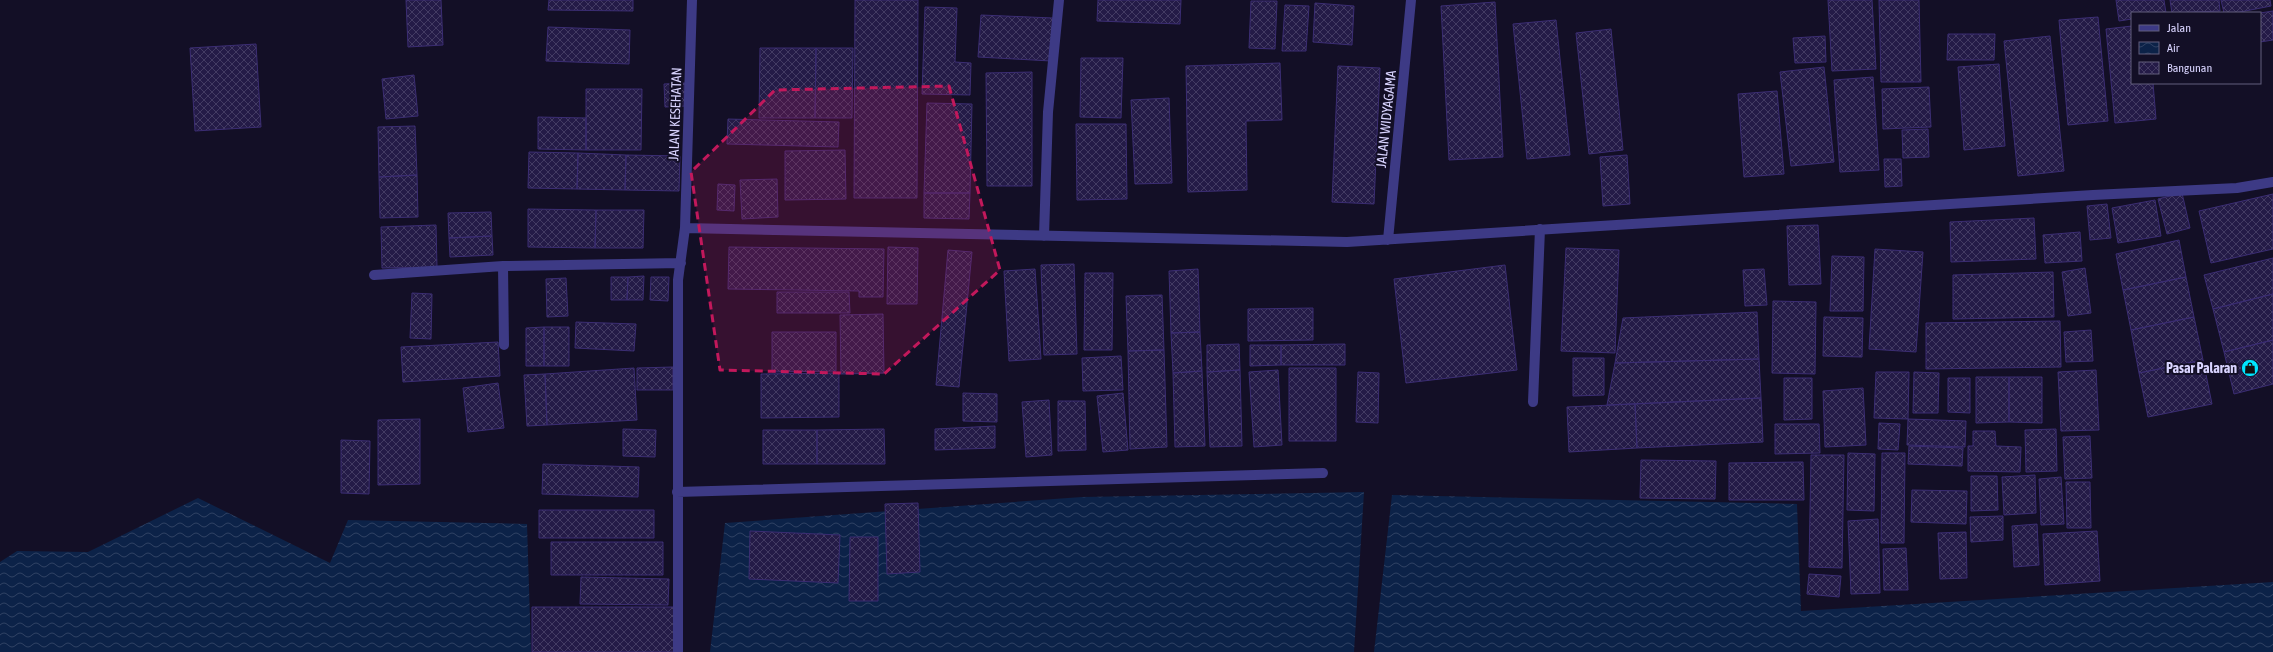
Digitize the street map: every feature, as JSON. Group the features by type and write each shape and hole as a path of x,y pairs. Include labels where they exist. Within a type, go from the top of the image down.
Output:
{"street":[{"name":"JALAN KESEHATAN","path":"678,652 678,280 685,228 692,0"},
{"path":"1044,236 1048,112 1059,0"},
{"name":"JALAN WIDYAGAMA","path":"1388,240 1411,0"},
{"path":"685,228 1339,242 2237,188 2273,182"},
{"path":"1533,402 1540,229"},
{"path":"374,274 503,266 681,264"},
{"path":"503,266 504,345"},
{"path":"677,492 1323,473"}],"highlighted area":[{"path":"949,86 1000,270 884,374 720,370 691,172 775,90"}],"water":[{"path":"1364,492 1354,652 710,652 725,523 1082,497"},
{"path":"1392,495 1797,504 1801,611 2273,582 2273,652 1374,652"},
{"path":"198,498 330,563 348,520 527,524 531,652 0,652 0,562 17,551 88,552"}],"building":[{"path":"406,0 441,0 443,45 408,47"},
{"path":"549,0 633,0 633,11 548,10"},
{"path":"855,0 918,0 917,198 854,198"},
{"path":"1098,0 1181,0 1180,24 1097,21"},
{"path":"1828,0 1872,0 1876,69 1832,71"},
{"path":"1879,0 1919,0 1921,82 1881,82"},
{"path":"2116,0 2164,0 2166,12 2131,12 2131,19 2119,21"},
{"path":"2170,0 2219,0 2220,11 2172,12"},
{"path":"2221,0 2270,0 2271,6 2240,12 2224,12"},
{"path":"1251,1 1277,1 1275,49 1249,48"},
{"path":"1495,2 1503,157 1449,160 1441,6"},
{"path":"1315,3 1354,6 1352,45 1313,42"},
{"path":"1285,5 1309,6 1306,51 1282,51"},
{"path":"925,7 957,8 955,62 971,63 970,95 922,94"},
{"path":"2273,11 2273,40 2261,42 2261,13"},
{"path":"981,15 1053,18 1051,61 978,57"},
{"path":"2098,17 2108,121 2068,125 2059,20"},
{"path":"1556,20 1570,155 1527,159 1513,24"},
{"path":"2131,26 2131,84 2153,84 2156,119 2115,123 2106,29"},
{"path":"548,27 630,30 629,64 546,61"},
{"path":"1611,29 1623,150 1589,154 1576,33"},
{"path":"1948,34 1995,34 1994,60 1947,60"},
{"path":"1825,36 1826,62 1795,63 1793,38"},
{"path":"2050,36 2064,171 2018,176 2004,41"},
{"path":"256,44 261,127 195,131 190,48"},
{"path":"760,48 816,48 815,118 759,118"},
{"path":"816,48 853,48 852,118 815,118"},
{"path":"1081,58 1123,58 1121,118 1080,117"},
{"path":"1280,63 1282,120 1246,121 1247,190 1188,192 1186,66"},
{"path":"1999,64 2005,146 1964,150 1958,67"},
{"path":"1338,66 1380,68 1374,204 1332,202"},
{"path":"1824,67 1834,162 1791,166 1780,72"},
{"path":"1032,72 1032,186 987,186 986,73"},
{"path":"414,75 418,116 386,119 382,79"},
{"path":"1873,77 1879,170 1840,172 1834,80"},
{"path":"685,83 686,106 665,107 664,84"},
{"path":"1929,87 1931,127 1883,129 1882,89"},
{"path":"586,89 642,89 641,150 586,150"},
{"path":"1777,91 1784,174 1744,177 1738,94"},
{"path":"1169,98 1172,183 1135,184 1131,100"},
{"path":"927,103 972,104 970,193 924,193"},
{"path":"538,117 586,118 586,150 538,149"},
{"path":"728,119 839,122 838,147 727,144"},
{"path":"1076,124 1126,124 1127,199 1077,200"},
{"path":"415,126 417,175 379,177 378,127"},
{"path":"1928,129 1929,157 1903,158 1902,130"},
{"path":"845,150 846,199 785,200 785,151"},
{"path":"529,152 578,153 577,189 528,188"},
{"path":"578,153 626,155 625,190 577,189"},
{"path":"626,155 680,156 679,191 625,190"},
{"path":"1627,155 1630,204 1603,206 1600,157"},
{"path":"1884,159 1901,159 1902,186 1885,187"},
{"path":"417,175 418,217 380,218 379,177"},
{"path":"777,179 778,217 742,219 740,180"},
{"path":"718,184 735,185 734,211 717,210"},
{"path":"924,193 970,193 969,219 924,218"},
{"path":"2182,193 2190,228 2167,234 2158,199"},
{"path":"2273,194 2273,249 2211,263 2199,211"},
{"path":"2155,200 2161,236 2118,243 2112,208"},
{"path":"2107,204 2111,238 2090,240 2087,206"},
{"path":"528,209 596,210 595,248 528,247"},
{"path":"596,210 644,210 643,248 595,248"},
{"path":"491,212 492,236 449,238 448,213"},
{"path":"2034,218 2036,259 1951,262 1950,222"},
{"path":"436,225 437,267 382,268 381,227"},
{"path":"1818,225 1821,284 1789,285 1787,226"},
{"path":"2080,232 2082,261 2045,263 2043,235"},
{"path":"492,236 493,255 450,257 449,238"},
{"path":"2179,240 2186,277 2123,290 2116,254"},
{"path":"729,247 884,249 883,297 859,297 859,291 728,289"},
{"path":"888,247 918,248 917,304 887,304"},
{"path":"1566,248 1619,250 1615,353 1561,351"},
{"path":"1875,249 1923,252 1916,352 1869,349"},
{"path":"948,250 972,252 959,387 936,385"},
{"path":"1832,256 1864,257 1863,311 1830,311"},
{"path":"2273,258 2273,294 2213,309 2204,275"},
{"path":"1074,264 1077,354 1044,355 1041,265"},
{"path":"1505,265 1517,370 1406,383 1394,279"},
{"path":"2085,268 2091,313 2068,316 2062,272"},
{"path":"1035,269 1041,359 1009,361 1004,271"},
{"path":"1198,269 1200,332 1171,333 1169,271"},
{"path":"1764,269 1767,305 1745,306 1743,270"},
{"path":"2053,272 2054,317 1953,319 1953,275"},
{"path":"1085,273 1113,273 1112,350 1084,350"},
{"path":"644,276 643,300 627,300 628,277"},
{"path":"611,277 628,277 627,300 611,300"},
{"path":"651,277 669,277 668,301 650,300"},
{"path":"2186,277 2194,317 2131,330 2123,290"},
{"path":"566,278 568,316 547,317 546,279"},
{"path":"777,292 849,292 850,313 777,313"},
{"path":"412,293 432,294 431,339 410,338"},
{"path":"2273,294 2273,340 2224,352 2213,309"},
{"path":"1162,295 1164,350 1128,351 1126,296"},
{"path":"1773,301 1816,302 1815,374 1772,373"},
{"path":"1313,308 1313,340 1248,341 1248,309"},
{"path":"1757,312 1759,359 1615,363 1623,318"},
{"path":"883,314 884,373 841,374 840,315"},
{"path":"1824,317 1863,318 1862,357 1823,356"},
{"path":"2194,317 2203,360 2139,373 2131,330"},
{"path":"2060,321 2061,367 1926,369 1926,323"},
{"path":"576,322 636,324 634,351 575,348"},
{"path":"544,327 569,327 569,366 544,366"},
{"path":"544,327 544,366 526,366 526,328"},
{"path":"2091,330 2093,361 2066,362 2064,332"},
{"path":"772,332 836,332 836,371 772,372"},
{"path":"1200,332 1202,371 1173,373 1171,333"},
{"name":"Pasar Palaran","path":"2273,340 2273,384 2234,394 2224,352"},
{"path":"498,342 500,376 403,382 401,347"},
{"path":"1239,344 1240,370 1207,372 1207,345"},
{"path":"1345,344 1345,365 1281,365 1281,345"},
{"path":"1250,345 1281,345 1281,365 1250,366"},
{"path":"1164,350 1167,447 1130,449 1128,351"},
{"path":"1121,356 1123,390 1083,391 1082,358"},
{"path":"1573,358 1604,358 1604,395 1573,396"},
{"path":"1759,359 1761,398 1607,405 1615,363"},
{"path":"2203,360 2212,404 2148,417 2139,373"},
{"path":"673,367 673,390 637,390 637,368"},
{"path":"634,368 637,420 547,425 545,374"},
{"path":"1289,368 1336,368 1336,441 1289,441"},
{"path":"1240,370 1242,446 1210,447 1207,372"},
{"path":"1278,370 1282,445 1254,447 1249,372"},
{"path":"2096,370 2099,430 2061,431 2058,372"},
{"path":"1202,371 1205,446 1175,447 1173,373"},
{"path":"1358,372 1379,373 1378,423 1356,422"},
{"path":"1876,372 1909,372 1908,419 1874,418"},
{"path":"1914,372 1939,373 1938,413 1913,413"},
{"path":"839,373 839,417 761,418 761,374"},
{"path":"545,374 547,425 527,426 524,375"},
{"path":"1976,377 2009,377 2009,422 1976,423"},
{"path":"2009,377 2042,377 2042,423 2009,422"},
{"path":"1784,378 1812,378 1812,419 1784,420"},
{"path":"1948,378 1970,378 1970,413 1948,412"},
{"path":"498,383 504,428 468,432 463,388"},
{"path":"1863,388 1866,445 1825,447 1823,391"},
{"path":"963,393 997,394 997,422 963,421"},
{"path":"1123,393 1128,450 1103,452 1097,396"},
{"path":"1761,398 1763,442 1637,448 1635,404"},
{"path":"1049,400 1052,455 1026,457 1022,402"},
{"path":"1058,401 1085,401 1086,450 1058,451"},
{"path":"1635,404 1637,448 1569,452 1567,407"},
{"path":"420,419 420,484 378,485 378,420"},
{"path":"1908,419 1966,421 1965,447 1907,445"},
{"path":"1879,423 1900,424 1898,450 1878,449"},
{"path":"1775,424 1819,424 1820,453 1775,454"},
{"path":"995,426 995,448 935,450 935,429"},
{"path":"623,429 656,430 655,457 623,456"},
{"path":"884,429 885,464 817,464 817,430"},
{"path":"2056,429 2057,471 2026,472 2025,430"},
{"path":"763,430 817,430 817,464 763,464"},
{"path":"1973,431 1995,431 1996,446 2021,447 2020,472 1968,471 1968,446 1973,446"},
{"path":"2090,436 2092,478 2065,479 2063,437"},
{"path":"341,440 370,441 369,494 341,493"},
{"path":"1909,446 1963,448 1962,466 1908,464"},
{"path":"1848,453 1875,454 1874,511 1847,510"},
{"path":"1882,453 1905,453 1904,543 1881,543"},
{"path":"1811,455 1844,455 1842,568 1809,567"},
{"path":"1641,460 1716,461 1715,499 1640,498"},
{"path":"1803,462 1804,500 1729,500 1729,463"},
{"path":"543,464 639,467 638,497 542,494"},
{"path":"2035,475 2036,513 2004,515 2002,477"},
{"path":"1971,476 1997,476 1998,510 1971,511"},
{"path":"2061,477 2064,524 2041,525 2039,479"},
{"path":"2066,482 2090,482 2091,528 2067,528"},
{"path":"1912,490 1967,491 1966,524 1911,522"},
{"path":"918,503 920,572 887,574 885,504"},
{"path":"539,510 654,510 654,538 539,538"},
{"path":"2003,516 2003,540 1971,542 1970,517"},
{"path":"1878,519 1880,593 1851,594 1848,521"},
{"path":"2037,524 2039,565 2014,567 2012,526"},
{"path":"750,531 840,535 838,583 749,579"},
{"path":"2097,531 2100,581 2045,585 2043,534"},
{"path":"1966,532 1967,578 1940,579 1938,533"},
{"path":"850,537 878,537 878,601 849,601"},
{"path":"551,542 663,542 663,575 551,575"},
{"path":"1906,548 1908,590 1884,590 1883,549"},
{"path":"1809,574 1841,576 1839,597 1807,594"},
{"path":"581,577 669,579 668,605 580,604"},
{"path":"532,607 675,607 675,652 532,652"}],"place":[{"name":"Pasar Palaran","path":"2250,368"}]}
